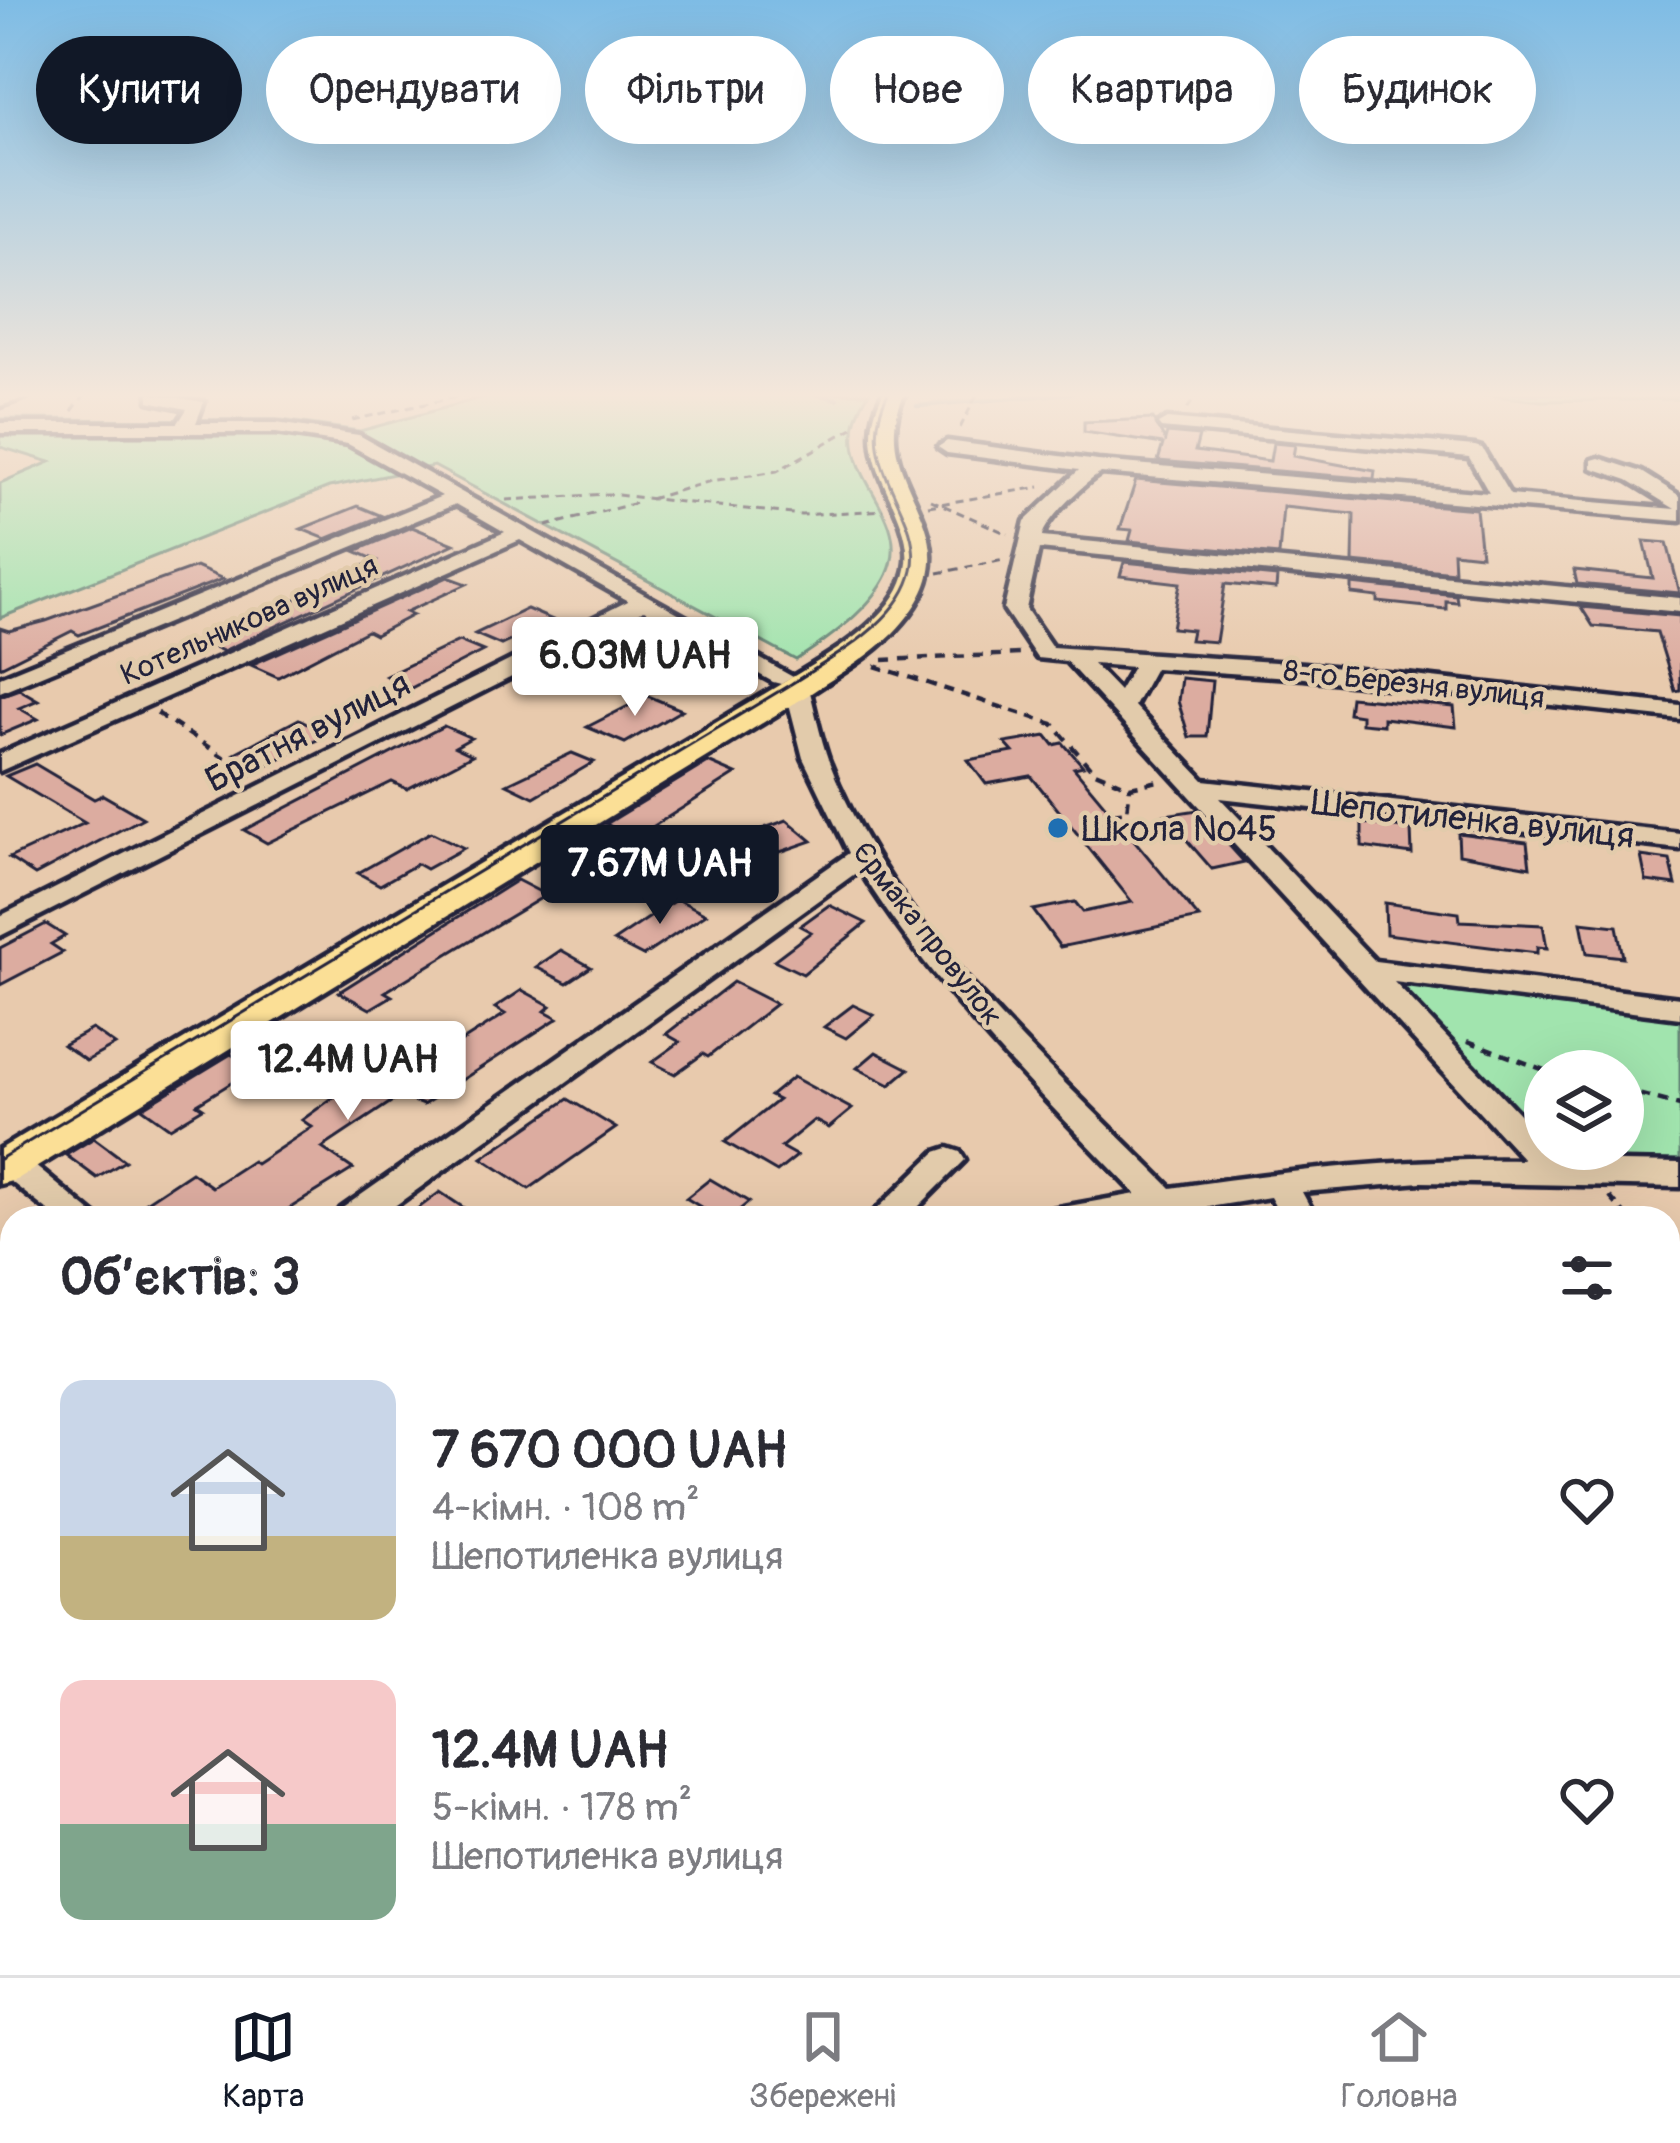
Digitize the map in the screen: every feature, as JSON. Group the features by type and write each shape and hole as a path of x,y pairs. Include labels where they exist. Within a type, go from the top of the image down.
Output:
{"main road":[{"path":"789,682 885,596 902,552 876,485"},
{"path":"2,1158 885,625 908,599 920,573 921,532 899,485"}],"street":[{"path":"442,485 789,682"},
{"path":"1045,653 1016,609 1035,521 1067,496 1072,485"},
{"path":"1311,485 1680,515"},
{"path":"1494,485 1505,504"},
{"path":"1650,485 1680,504"},
{"path":"0,686 465,498"},
{"name":"Котельникова вулиця","path":"0,763 523,531"},
{"path":"1030,548 1680,605"},
{"name":"Братня вулиця","path":"0,927 646,600"},
{"name":"8-го Березня вулиця","path":"1045,653 1304,671 1680,712"},
{"path":"1075,658 1524,1138"},
{"path":"1122,706 1148,661"},
{"name":"Єрмака провулок","path":"789,682 826,796 864,855 938,955 1022,1053 1162,1200"},
{"name":"Шепотиленка вулиця","path":"1195,787 1680,842"},
{"path":"369,1206 864,855"},
{"path":"1365,969 1680,1008"},
{"path":"2,1158 65,1206"},
{"path":"898,1206 948,1160"},
{"path":"1129,1206 1280,1183 1421,1170 1524,1168"},
{"path":"1589,1170 1680,1175"},
{"path":"1280,1183 1292,1206"}],"path":[{"path":"558,538 538,527 584,520 697,485"},
{"path":"1030,548 949,505 1049,485"},
{"path":"465,498 646,500 794,515 889,509"},
{"path":"933,574 1030,548"},
{"path":"1045,653 858,661 1053,724 1093,771 1130,787 1127,811 1112,814"},
{"path":"140,701 272,789"},
{"path":"1644,1096 1680,1105"}],"green space":[{"path":"0,485 338,485 329,487 0,618"},
{"path":"470,485 870,485 893,544 886,576 857,614 796,660"},
{"path":"1392,981 1680,1018 1680,1163 1644,1161 1644,1050 1524,1050 1524,1120"}],"building":[{"path":"1134,485 1197,485 1476,509 1481,555 1453,552 1454,572 1353,562 1354,514 1283,507 1279,555 1129,541 1132,530 1120,529"},
{"path":"358,506 382,516 326,539 301,529"},
{"path":"412,527 454,544 223,651 205,643 376,560 355,551"},
{"path":"1644,541 1667,543 1680,593 1577,584 1574,570 1653,578"},
{"path":"1124,562 1277,577 1276,589 1225,584 1216,642 1190,640 1192,630 1172,628 1180,583 1120,576"},
{"path":"196,567 223,579 79,635 72,631 0,667 0,628 9,631 46,621"},
{"path":"448,577 467,584 406,612 413,615 375,635 367,631 278,677 251,665"},
{"path":"1352,584 1456,595 1457,602 1446,601 1446,609 1378,602 1378,597 1352,594"},
{"path":"1581,607 1680,616 1680,690 1675,691 1657,632 1593,626"},
{"path":"527,609 553,620 501,645 475,634"},
{"path":"459,641 483,651 411,688 386,676"},
{"path":"1181,678 1212,681 1207,737 1189,737 1178,701"},
{"path":"19,689 38,700 19,708 38,719 0,735 0,696"},
{"path":"648,696 682,710 625,743 587,727"},
{"path":"1350,697 1454,707 1456,727 1383,718 1383,725 1361,723 1361,715 1348,713"},
{"path":"299,719 329,734 262,767 235,753"},
{"path":"444,726 471,738 455,747 472,755 407,789 392,782 267,843 244,830"},
{"path":"1047,736 1054,745 1063,743 1083,766 1074,768 1199,918 1060,947 1033,910 1075,902 1083,912 1132,902 1031,776 986,784 968,760 1013,752 1005,743"},
{"path":"572,753 594,762 534,797 507,784"},
{"path":"708,762 736,774 654,826 663,830 643,842 606,824"},
{"path":"35,764 94,799 103,795 143,818 35,875 9,858 85,823 6,776"},
{"path":"1197,810 1244,862 1212,869 1165,815"},
{"path":"787,820 812,841 780,852 756,831"},
{"path":"1362,823 1411,829 1412,854 1362,847"},
{"path":"431,832 464,848 426,869 417,864 380,885 358,873"},
{"path":"1458,833 1527,842 1530,867 1459,854"},
{"path":"1641,856 1670,860 1676,885 1646,881"},
{"path":"517,880 546,895 385,992 392,996 370,1009 339,992"},
{"path":"677,899 706,914 643,956 614,941"},
{"path":"1385,903 1459,913 1460,921 1543,925 1547,948 1537,947 1537,953 1386,934"},
{"path":"829,905 866,923 803,974 774,960 811,932 800,926"},
{"path":"1581,922 1617,926 1623,957 1587,953"},
{"path":"46,924 65,936 51,944 63,952 0,985 0,948"},
{"path":"561,950 591,967 567,983 536,967"},
{"path":"733,982 776,1004 708,1057 703,1054 675,1074 652,1062 680,1042 666,1034"},
{"path":"522,990 551,1006 545,1011 558,1018 423,1105 400,1096 322,1148 353,1169 293,1206 144,1203 191,1172 212,1187 252,1161 256,1164 312,1127 302,1120 382,1062 407,1077 442,1054 415,1037 433,1026 461,1042 505,1014 495,1008"},
{"path":"853,1005 874,1015 846,1038 824,1027"},
{"path":"92,1029 115,1045 86,1061 63,1045"},
{"path":"876,1052 909,1069 890,1085 857,1068"},
{"path":"231,1054 254,1069 197,1104 203,1108 170,1128 142,1108"},
{"path":"793,1077 852,1109 829,1128 814,1120 781,1147 797,1156 777,1172 725,1142 778,1100 770,1096"},
{"path":"568,1099 616,1128 529,1189 482,1158"},
{"path":"94,1138 125,1161 97,1178 66,1155"},
{"path":"710,1179 749,1202 744,1206 699,1206 686,1198"},
{"path":"440,1192 461,1206 421,1206"}],"tram line":[{"path":"0,1159 843,651 890,611 909,582 914,555 909,529 890,485"}],"place":[{"name":"Школа №45","path":"1058,828"}]}
